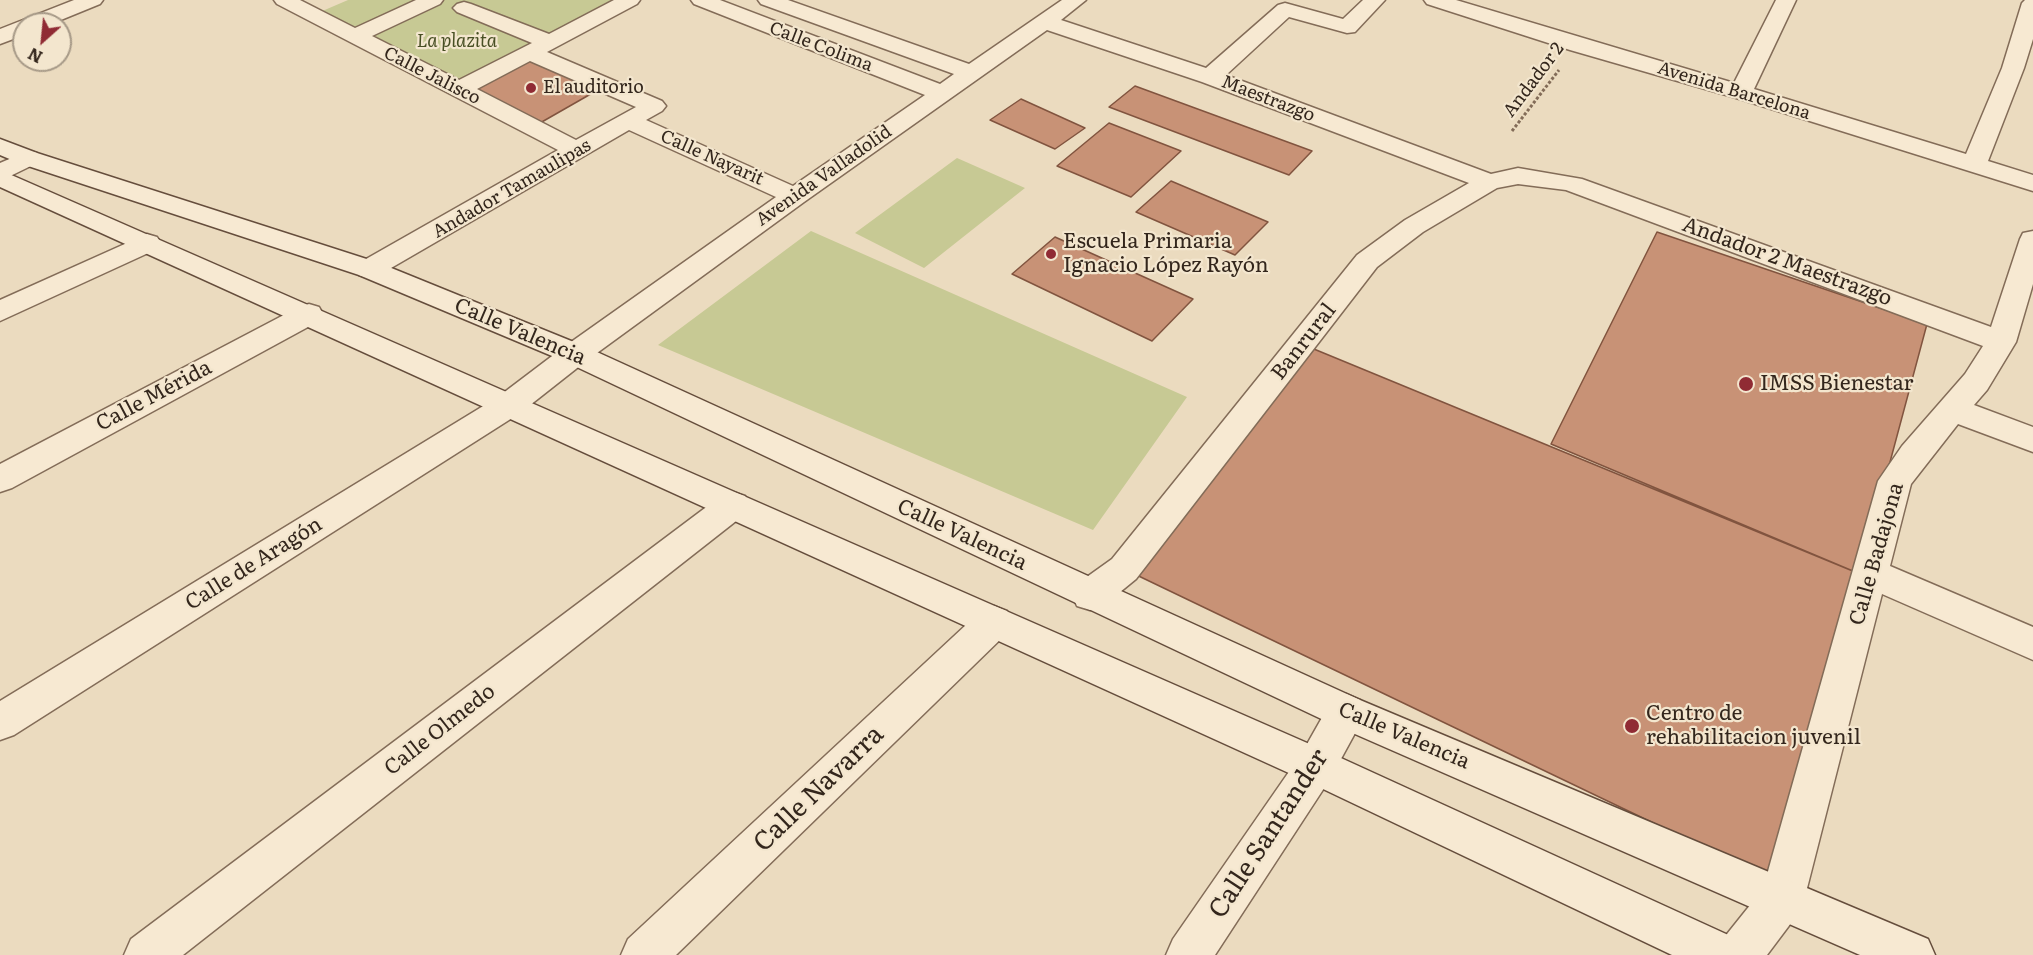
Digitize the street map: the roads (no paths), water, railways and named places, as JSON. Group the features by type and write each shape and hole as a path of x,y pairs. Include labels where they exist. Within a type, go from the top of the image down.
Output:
{"street":[{"path":"62,12 93,0"},
{"name":"Calle Jalisco","path":"284,0 579,151"},
{"path":"355,36 433,0"},
{"path":"458,90 630,0"},
{"name":"Calle Colima","path":"701,0 942,93"},
{"path":"768,0 972,73"},
{"name":"Avenida Valladolid","path":"509,405 575,354 795,196 1076,0"},
{"path":"1210,76 1285,9 1347,27 1375,0"},
{"name":"Avenida Barcelona","path":"1434,0 2033,183"},
{"path":"1741,92 1779,1"},
{"path":"464,3 550,42"},
{"path":"1974,164 2023,71 2033,3"},
{"path":"790,34 838,6"},
{"name":"Maestrazgo","path":"1045,22 1210,76 1489,182"},
{"name":"Calle Nayarit","path":"529,53 654,106"},
{"name":"Andador Tamaulipas","path":"369,269 579,151 654,106"},
{"name":"Calle Nayarit","path":"628,121 795,196"},
{"name":"Calle Valencia","path":"0,146 28,158 369,269 575,354 1346,712 1912,955"},
{"path":"0,173 28,158"},
{"name":"Banrural","path":"1090,595 1124,569 1367,261 1414,226 1489,182 1518,176 1548,178 1573,184"},
{"path":"0,178 309,314 1316,766 1721,955"},
{"name":"Andador 2 Maestrazgo","path":"1573,184 2001,342"},
{"name":"Calle Badajona","path":"1782,900 1895,481 1951,409 1976,382 2001,342 2033,239"},
{"path":"0,311 147,243"},
{"name":"Calle Mérida","path":"0,479 309,314"},
{"name":"Calle de Aragón","path":"0,722 509,405"},
{"path":"1951,409 2033,440"},
{"name":"Calle Olmedo","path":"147,955 732,505"},
{"path":"1870,573 2033,644"},
{"name":"Calle Navarra","path":"644,955 994,622"},
{"name":"Calle Santander","path":"1189,955 1316,766 1346,712"},
{"path":"1739,955 1782,900"}],"place":[{"name":"El auditorio","path":"531,88"},
{"name":"Escuela Primaria Ignacio López Rayón","path":"1051,254"},
{"name":"IMSS Bienestar","path":"1746,384"},
{"name":"Centro de rehabilitacion juvenil","path":"1632,726"}],"park label":[{"name":"La plazita","path":"457,42"}]}
